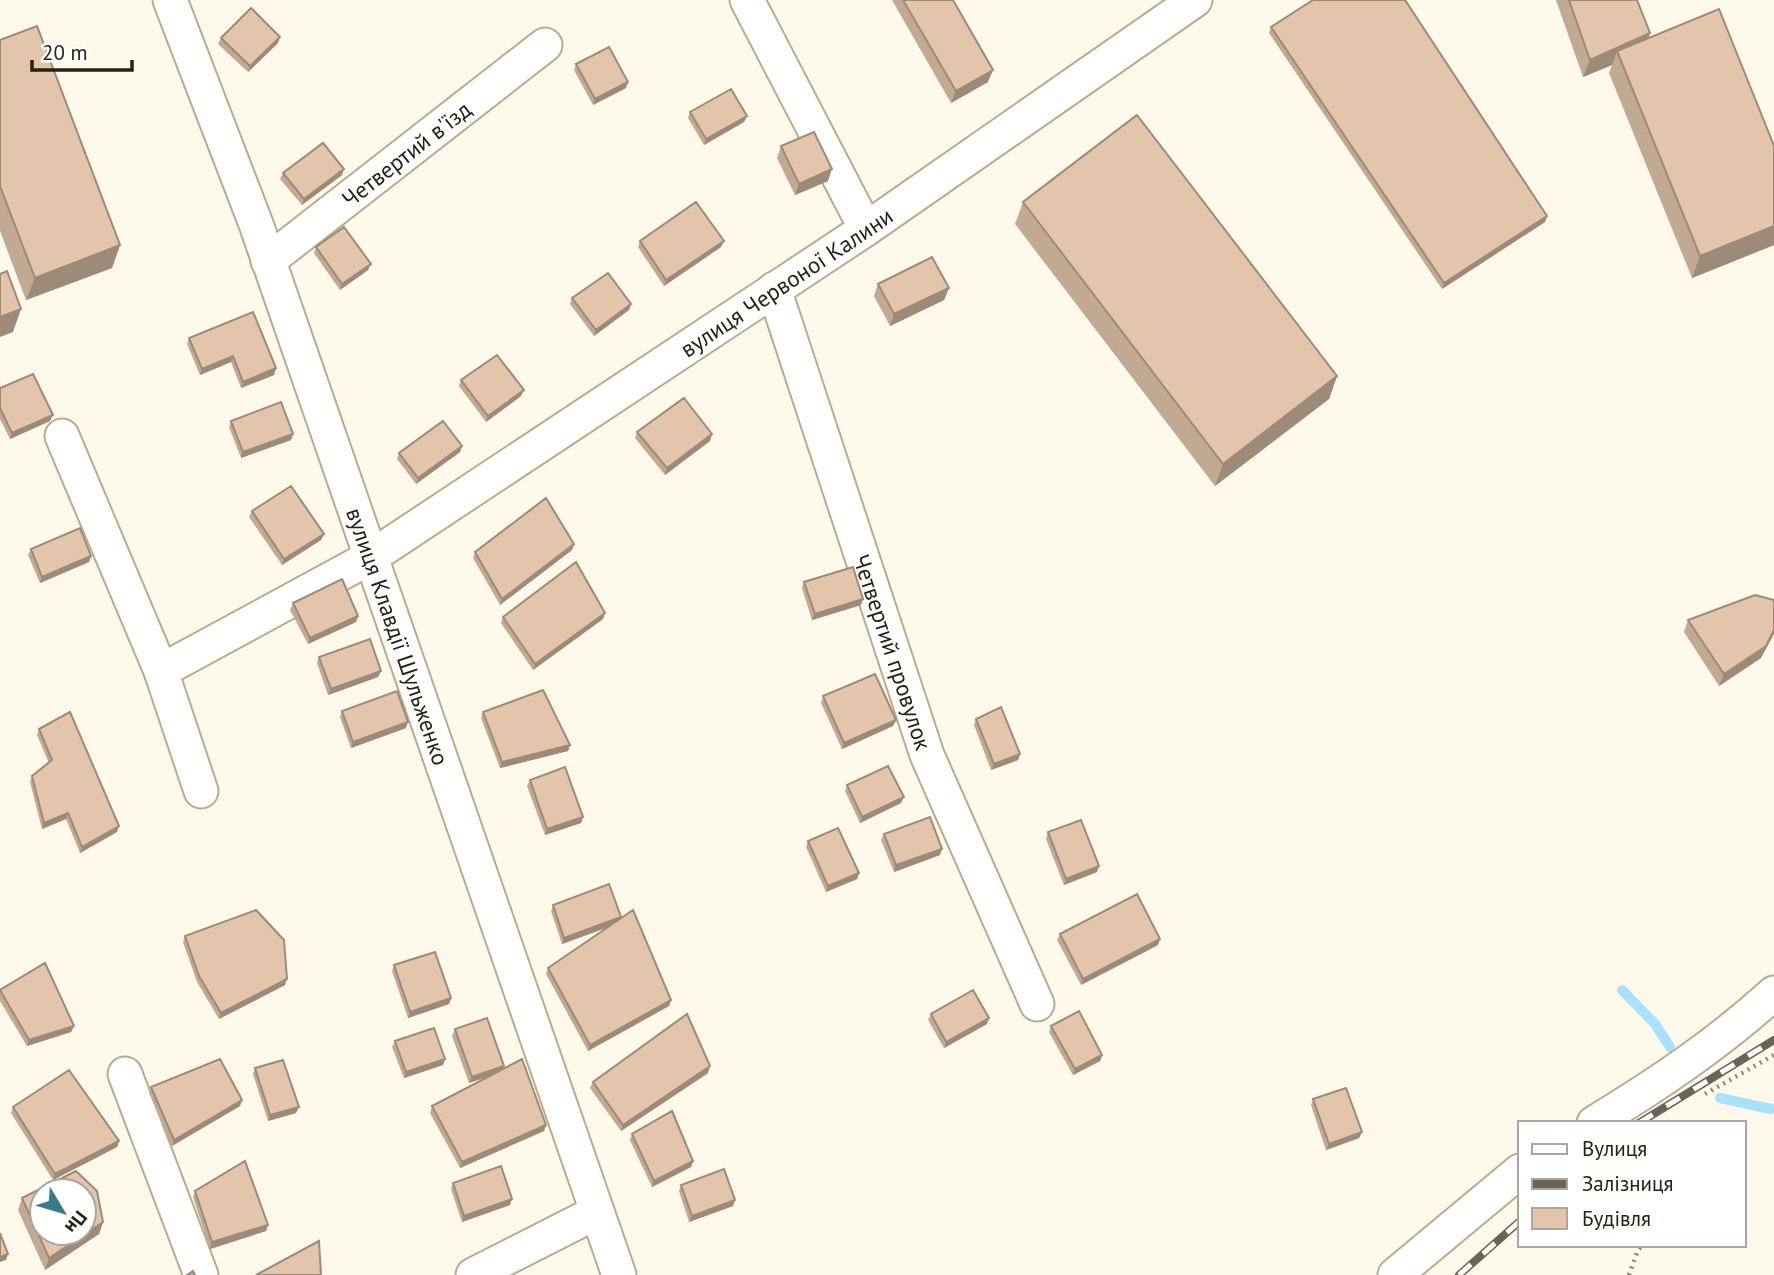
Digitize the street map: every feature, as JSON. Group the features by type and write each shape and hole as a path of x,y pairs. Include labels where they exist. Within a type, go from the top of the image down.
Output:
{"street":[{"name":"вулиця Клавдії Шульженко","path":"170,0 268,261 619,1275"},
{"path":"747,0 866,229"},
{"name":"вулиця Червоної Калини","path":"161,671 371,557 866,229 1195,0"},
{"name":"Четвертий в'їзд","path":"268,261 545,45"},
{"name":"Четвертий провулок","path":"774,289 927,755 1037,1004"},
{"path":"62,436 161,671 201,791"},
{"path":"1597,1121 1680,1070 1739,1025 1774,993"},
{"path":"125,1074 201,1275"},
{"path":"1395,1275 1518,1173"},
{"path":"473,1275 597,1212"}],"path":[{"path":"1704,1094 1774,1055"},
{"path":"1629,1275 1641,1247"}],"building":[{"path":"903,0 953,0 993,70 956,91"},
{"path":"1313,0 1405,0 1547,216 1444,283 1271,27"},
{"path":"1569,0 1637,0 1650,33 1590,60"},
{"path":"251,8 280,37 250,66 221,38"},
{"path":"1719,9 1774,146 1774,226 1700,256 1617,51"},
{"path":"37,26 120,245 35,278 0,186 0,40"},
{"path":"609,47 628,82 595,99 576,64"},
{"path":"731,89 747,116 706,139 690,112"},
{"path":"1137,115 1337,376 1223,464 1023,202"},
{"path":"814,132 832,169 799,184 781,146"},
{"path":"323,143 344,169 304,199 283,173"},
{"path":"696,202 724,241 666,280 640,241"},
{"path":"344,227 371,264 342,284 316,247"},
{"path":"932,257 949,288 894,314 878,284"},
{"path":"7,271 21,309 0,317 0,274"},
{"path":"608,273 631,304 596,330 572,298"},
{"path":"253,312 276,368 243,382 233,356 202,369 189,338"},
{"path":"497,355 524,390 488,416 461,380"},
{"path":"33,374 53,415 12,433 0,408 0,388"},
{"path":"684,398 712,434 667,468 637,432"},
{"path":"281,402 293,434 243,452 231,421"},
{"path":"443,421 462,446 418,478 399,453"},
{"path":"291,486 324,534 284,559 252,511"},
{"path":"546,498 574,544 502,599 475,552"},
{"path":"80,528 91,556 42,577 31,549"},
{"path":"576,562 605,613 535,664 503,617"},
{"path":"853,567 863,599 815,614 804,582"},
{"path":"342,579 358,616 310,638 293,603"},
{"path":"1755,595 1774,600 1774,630 1766,646 1724,674 1688,620"},
{"path":"370,639 381,671 331,689 319,657"},
{"path":"875,674 896,720 844,743 823,696"},
{"path":"543,690 570,745 502,762 483,712"},
{"path":"397,691 408,722 353,742 342,711"},
{"path":"1001,707 1020,754 994,764 976,719"},
{"path":"70,712 119,826 82,847 68,813 44,823 32,776 52,760 39,729"},
{"path":"888,766 904,797 862,817 847,785"},
{"path":"565,767 583,817 547,829 530,780"},
{"path":"930,817 942,849 896,865 884,834"},
{"path":"1081,820 1099,866 1066,879 1048,832"},
{"path":"838,828 859,873 828,886 808,841"},
{"path":"609,884 621,917 564,938 553,905"},
{"path":"1137,894 1160,939 1083,979 1060,934"},
{"path":"256,910 284,940 287,979 221,1013 199,976 185,936"},
{"path":"633,910 671,1000 590,1045 548,968"},
{"path":"435,952 451,998 410,1012 394,965"},
{"path":"45,963 74,1026 29,1040 0,990"},
{"path":"973,990 989,1018 946,1042 931,1014"},
{"path":"1079,1011 1102,1055 1075,1069 1051,1026"},
{"path":"687,1014 710,1066 623,1125 593,1082"},
{"path":"487,1018 504,1066 472,1077 455,1029"},
{"path":"434,1028 445,1059 406,1072 395,1041"},
{"path":"220,1059 242,1100 174,1140 151,1087"},
{"path":"522,1059 546,1125 462,1162 432,1106"},
{"path":"283,1060 299,1107 270,1115 255,1068"},
{"path":"69,1070 119,1141 55,1174 13,1107"},
{"path":"1346,1088 1362,1132 1329,1144 1313,1099"},
{"path":"672,1111 693,1161 654,1181 632,1134"},
{"path":"245,1161 268,1225 212,1242 195,1191"},
{"path":"501,1166 512,1199 464,1216 453,1183"},
{"path":"724,1169 735,1200 692,1216 681,1185"},
{"path":"76,1171 82,1177 64,1177"},
{"path":"28,1195 28,1211 22,1198"},
{"path":"98,1196 103,1222 98,1225"},
{"path":"0,1233 8,1254 0,1257"},
{"path":"319,1241 321,1275 256,1275"},
{"path":"44,1247 66,1247 49,1258"}],"waterway":[{"path":"1622,990 1655,1024 1670,1047"},
{"path":"1720,1098 1771,1109"}],"railway":[{"path":"1642,1121 1774,1040"},
{"path":"1459,1275 1518,1223"}]}
